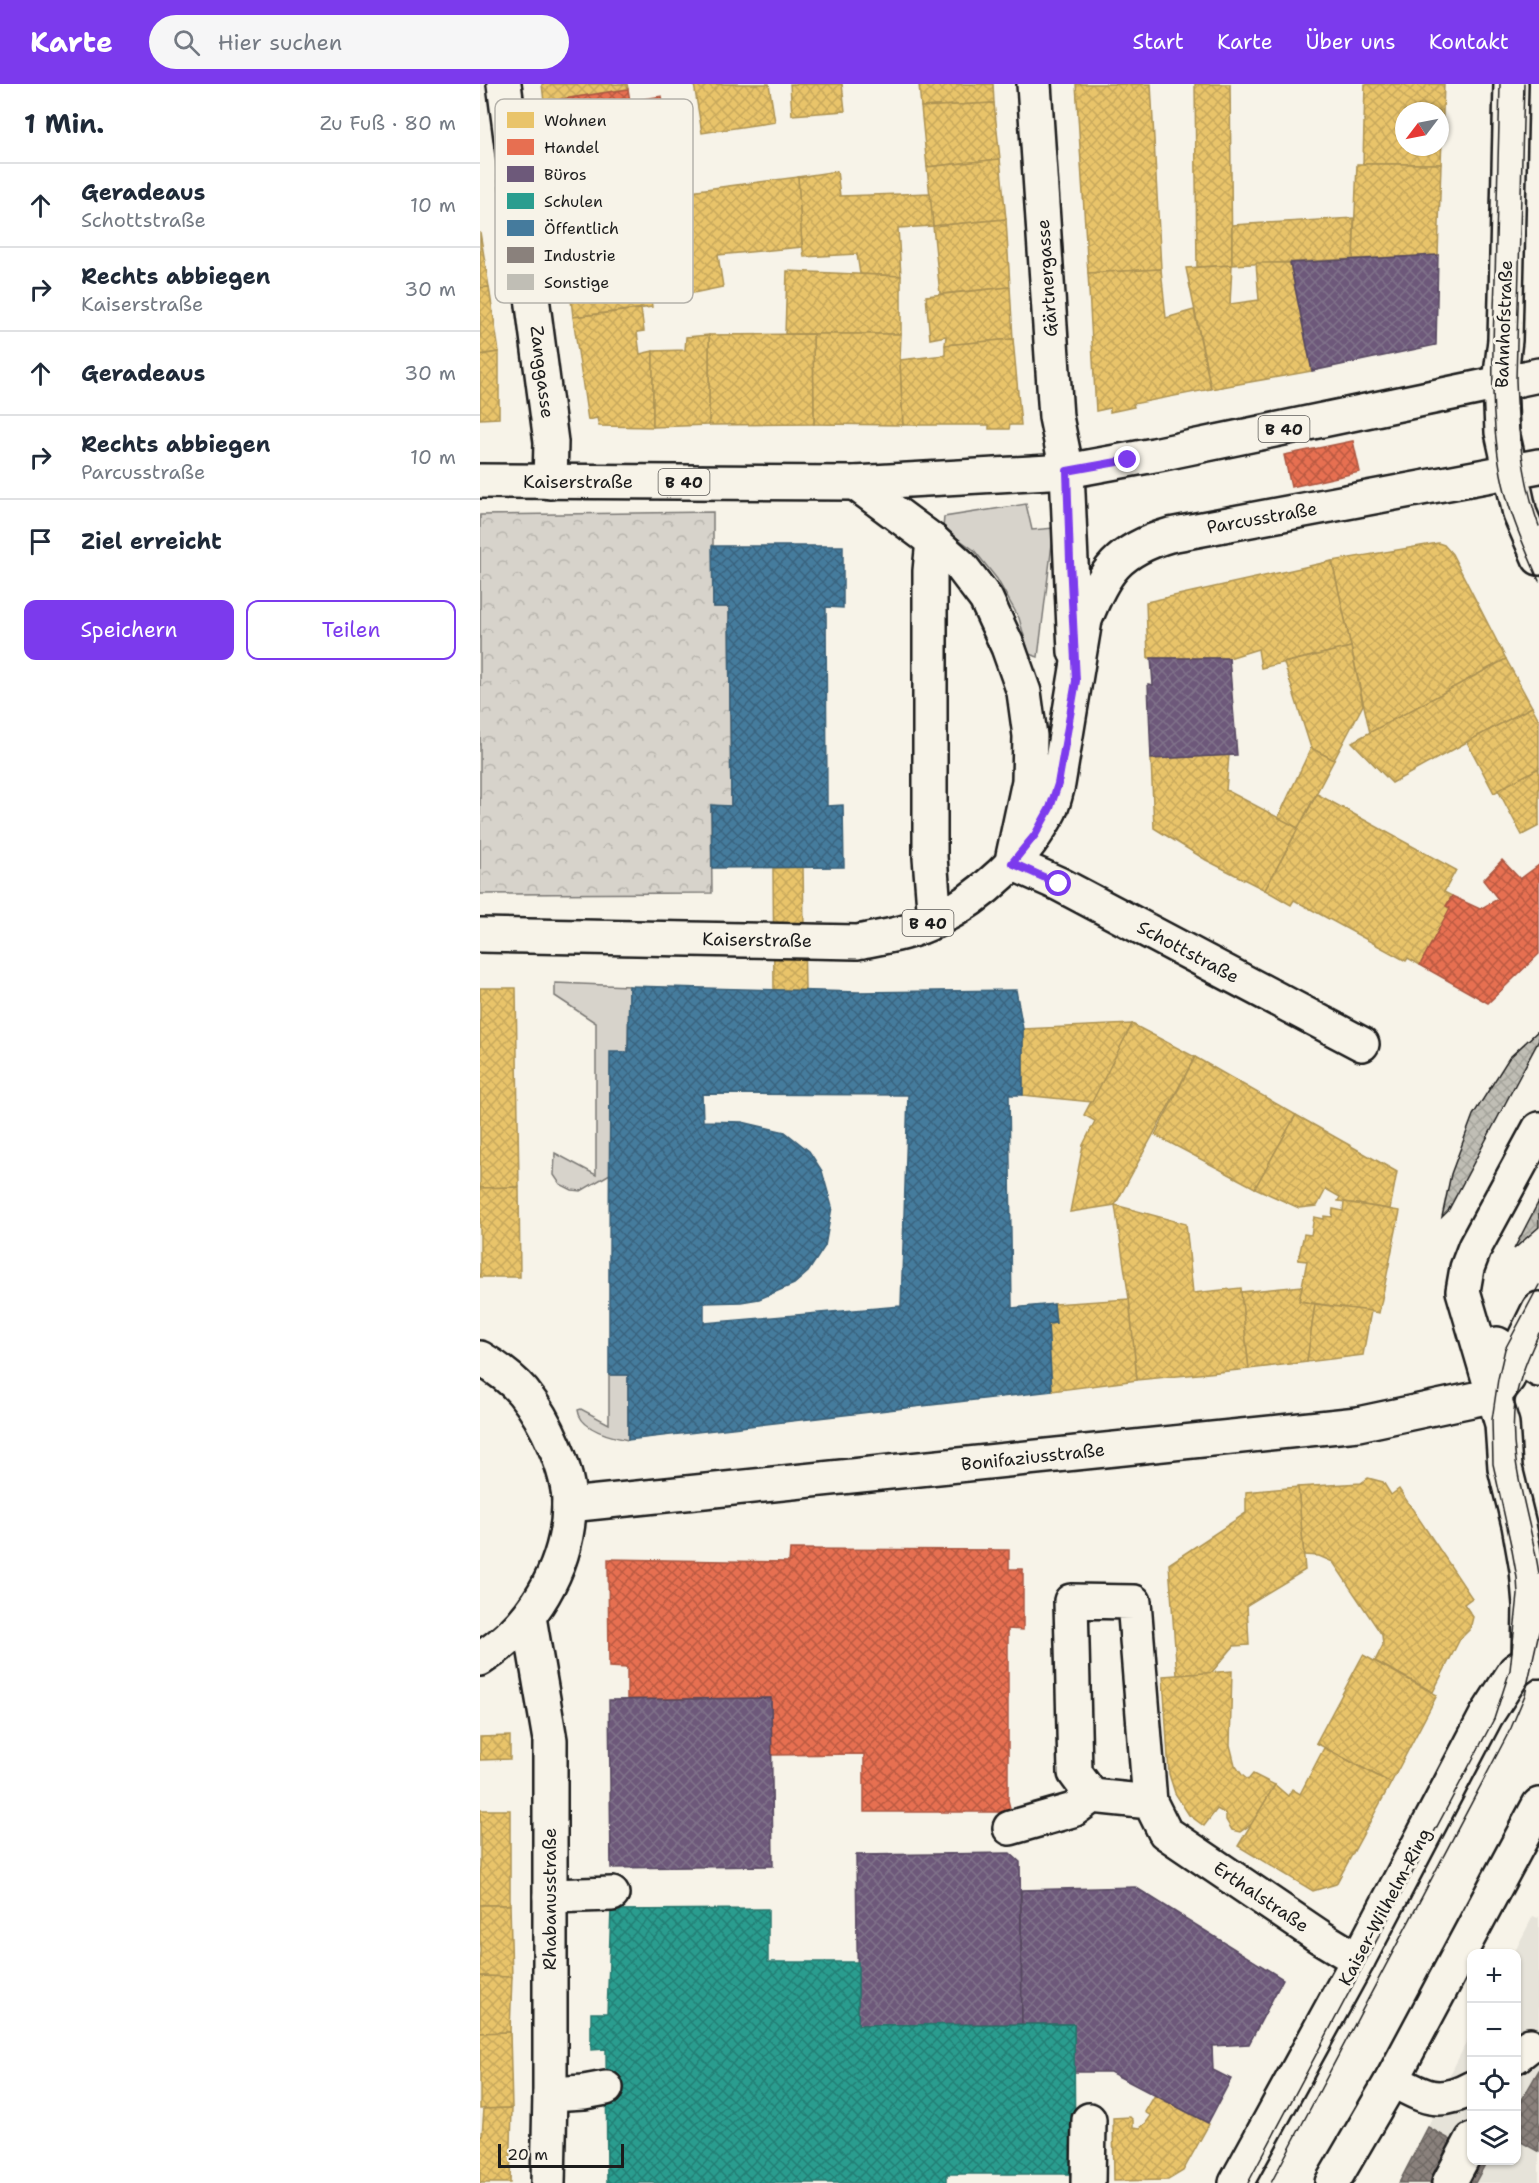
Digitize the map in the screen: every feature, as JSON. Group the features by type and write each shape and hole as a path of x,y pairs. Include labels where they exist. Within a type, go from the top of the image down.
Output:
{"street":[{"name":"Zanggasse","path":"504,84 506,99"},
{"name":"Gärtnergasse","path":"1034,84 1056,417 1067,471 1076,681"},
{"name":"Bahnhofstraße","path":"1511,84 1505,340 1500,383 1502,432 1524,469 1520,514 1539,558"},
{"name":"Zanggasse","path":"533,303 551,442 550,482"},
{"name":"B 40","path":"1067,471 1213,444 1539,375"},
{"name":"Parcusstraße","path":"1076,681 1085,620 1094,597 1112,567 1130,551 1145,542 1170,535 1524,469"},
{"name":"Kaiserstraße","path":"480,481 855,483 1067,471"},
{"path":"855,483 933,541 962,566 986,599 1008,647 1024,692 1029,736 1029,781 1012,863"},
{"path":"933,541 930,571 930,857 935,921"},
{"name":"Kaiserstraße","path":"480,935 857,942 896,934 935,921 976,895 1012,863 1035,835 1050,808 1058,784 1076,681"},
{"name":"Schottstraße","path":"1012,863 1059,884 1362,1044"},
{"path":"1534,1661 1527,1646 1530,1605 1527,1570 1505,1468 1502,1424 1463,1291 1467,1268 1490,1216 1539,1129"},
{"path":"1495,1395 1508,1378 1527,1363 1539,1309"},
{"path":"1471,1320 1487,1337 1527,1363"},
{"path":"480,1358 522,1392 543,1423 565,1477 569,1505 565,1542 549,1586 529,1617 496,1649 480,1659"},
{"name":"Bonifaziusstraße","path":"569,1505 1369,1422 1495,1395"},
{"path":"1010,1828 1073,1810 1092,1796 1150,1802 1134,1602 1071,1601 1075,1773 1092,1796"},
{"name":"Rhabanusstraße","path":"529,1617 550,1740 548,2183"},
{"name":"Kaiser-Wilhelm-Ring","path":"1241,2178 1486,1716 1515,1671 1534,1661"},
{"name":"Erthalstraße","path":"1150,1802 1165,1832 1320,1937 1358,1960"},
{"path":"1332,2183 1392,2080 1539,1805"},
{"path":"550,1896 612,1894"},
{"path":"1392,2080 1436,2100 1453,2097 1467,2090"},
{"path":"550,2094 606,2088"},
{"path":"1088,2183 1089,2120"},
{"path":"1449,2183 1467,2149"}],"shaded area":[{"path":"1533,1916 1538,1918 1539,1916 1539,2183 1399,2183 1428,2127 1467,2041 1467,2165 1521,2165 1521,1949 1516,1949"}],"green space":[{"path":"1026,504 1032,530 1054,528 1038,657 1029,654 1019,618 997,579 974,550 943,528 944,517"},
{"path":"713,512 713,607 729,607 731,806 711,806 712,893 480,894 480,515"},
{"path":"555,983 629,986 628,1052 610,1174 581,1191 572,1190 560,1184 554,1175 555,1153 596,1175 596,1023 555,996"},
{"path":"609,1375 628,1375 628,1440 598,1431 584,1423 580,1417 578,1410 581,1409 609,1424"}],"building: Wohnen":[{"path":"542,84 627,84 628,89 563,99 544,99"},
{"path":"694,84 769,84 775,122 702,133"},
{"path":"790,84 842,84 845,111 792,115"},
{"path":"919,84 993,84 994,103 921,107"},
{"path":"1076,84 1151,84 1161,269 1088,273"},
{"path":"1195,84 1230,84 1232,265 1197,267"},
{"path":"1365,84 1444,84 1443,102 1395,102 1395,156 1441,156 1441,164 1363,164"},
{"path":"994,103 1000,159 927,167 921,107"},
{"path":"1000,159 1006,219 933,226 927,167"},
{"path":"1357,164 1441,164 1438,255 1353,259"},
{"path":"837,171 840,196 930,193 933,226 898,228 901,276 860,274 857,254 804,257 798,177"},
{"path":"798,177 802,247 718,255 723,287 693,293 693,191"},
{"path":"1354,218 1353,259 1232,265 1232,225"},
{"path":"1006,219 1010,287 940,294 933,226"},
{"path":"480,232 489,287 480,288"},
{"path":"1256,263 1290,263 1312,371 1211,389 1186,268 1232,265 1230,304 1259,300"},
{"path":"1161,269 1166,318 1194,310 1211,389 1133,404 1134,407 1110,412 1110,408 1096,411 1088,273"},
{"path":"787,271 901,276 901,334 785,334"},
{"path":"489,287 499,352 480,355 480,288"},
{"path":"1010,287 1013,339 945,345 946,336 930,339 926,296"},
{"path":"571,303 652,303 652,307 573,317"},
{"path":"641,309 644,331 637,332 640,354 653,351 653,427 599,426 597,418 588,420 573,317"},
{"path":"813,334 901,334 903,425 814,424"},
{"path":"813,334 814,424 709,425 709,335"},
{"path":"709,335 709,425 653,427 653,351 685,350 686,337"},
{"path":"1013,339 1021,425 1010,425 1009,429 989,429 989,425 903,425 900,360 945,355 945,345"},
{"path":"499,352 499,418 480,419 480,355"},
{"path":"1438,543 1444,545 1452,554 1506,659 1370,733 1332,561"},
{"path":"1332,561 1351,647 1261,668 1258,649 1229,658 1148,658 1146,602"},
{"path":"1351,647 1363,705 1334,760 1311,748 1284,663"},
{"path":"1506,659 1532,707 1392,783 1352,742"},
{"path":"1532,707 1539,720 1539,768 1494,793 1467,742"},
{"path":"1311,748 1334,760 1298,828 1278,818"},
{"path":"1229,755 1226,790 1298,828 1265,890 1206,860 1154,828 1151,759"},
{"path":"1539,768 1539,826 1522,835 1498,790"},
{"path":"1317,794 1456,870 1444,892 1452,896 1446,906 1450,908 1420,965 1408,958 1406,961 1294,900 1291,905 1265,890"},
{"path":"803,867 805,990 774,990 773,868"},
{"path":"480,988 516,988 519,1187 480,1188"},
{"path":"1132,1024 1195,1057 1115,1205 1070,1212 1083,1145 1095,1121 1084,1115"},
{"path":"1132,1024 1092,1102 1023,1095 1023,1029"},
{"path":"1195,1057 1296,1115 1255,1188 1155,1135"},
{"path":"1296,1115 1397,1172 1390,1209 1338,1201 1340,1197 1326,1189 1317,1206 1299,1208 1255,1188"},
{"path":"519,1187 520,1277 480,1277 480,1188"},
{"path":"1344,1202 1400,1211 1379,1313 1299,1301 1307,1261 1298,1260 1304,1234 1311,1235 1314,1217 1324,1219 1324,1216 1332,1217 1333,1209 1343,1211"},
{"path":"1115,1205 1186,1224 1193,1293 1241,1288 1249,1369 1137,1380 1129,1299"},
{"path":"1302,1286 1299,1301 1315,1304 1307,1362 1249,1369 1241,1292"},
{"path":"1129,1299 1137,1380 1052,1391 1048,1324 1056,1323 1054,1304"},
{"path":"1315,1304 1371,1311 1363,1355 1307,1362"},
{"path":"1368,1478 1383,1482 1391,1495 1399,1489 1472,1598 1464,1604 1473,1617 1470,1629 1460,1639 1433,1692 1375,1661 1383,1645 1382,1635 1333,1562 1319,1556 1304,1555 1298,1487 1361,1483"},
{"path":"1298,1487 1305,1570 1247,1605 1249,1645 1234,1646 1211,1673 1177,1675 1169,1564 1246,1513 1246,1492"},
{"path":"1363,1655 1437,1695 1391,1783 1316,1743"},
{"path":"1232,1671 1230,1745 1235,1765 1248,1780 1253,1774 1275,1785 1253,1823 1240,1832 1232,1830 1226,1820 1226,1814 1217,1809 1204,1826 1189,1815 1175,1793 1169,1774 1163,1676"},
{"path":"510,1736 510,1759 480,1760 480,1737"},
{"path":"1324,1748 1391,1783 1336,1884 1313,1891 1238,1846 1275,1785 1288,1796 1292,1789 1300,1794"},
{"path":"480,1810 510,1810 510,1905 480,1905"},
{"path":"480,1905 510,1905 512,1977 480,1976"},
{"path":"480,1976 512,1977 510,2032 480,2033"},
{"path":"510,2032 512,2108 480,2109 480,2033"},
{"path":"1155,2095 1209,2124 1183,2171 1168,2180 1114,2181 1113,2118 1130,2117 1133,2120 1133,2127 1140,2128 1151,2116 1145,2112"},
{"path":"512,2108 510,2183 480,2183 480,2135 482,2135 484,2109"}],"building: Handel":[{"path":"628,89 630,99 563,99"},
{"path":"662,96 662,99 643,99"},
{"path":"1353,441 1360,472 1291,487 1284,455"},
{"path":"1502,860 1520,879 1539,865 1539,954 1488,1003 1420,965 1450,908 1446,906 1452,896 1480,909 1498,899 1483,880"},
{"path":"790,1549 1009,1550 1009,1569 1023,1569 1023,1630 1008,1629 1008,1800 1011,1812 864,1812 864,1754 772,1755 771,1698 627,1699 627,1668 609,1667 608,1559 789,1562"}],"building: Büros":[{"path":"1438,255 1436,345 1312,371 1290,263"},
{"path":"1151,658 1229,658 1237,755 1151,759 1148,684 1153,685"},
{"path":"771,1698 773,1866 611,1868 609,1700"},
{"path":"1010,1853 1020,1862 1022,2024 858,2025 856,1855"},
{"path":"1135,1887 1283,1979 1249,2044 1212,2046 1213,2070 1231,2079 1208,2123 1110,2072 1074,2072 1074,2024 1022,2024 1021,1890"}],"building: Schulen":[{"path":"768,1909 768,1962 858,1962 858,2025 1074,2024 1075,2174 947,2174 947,2183 607,2183 606,2049 591,2050 591,2013 607,2013 611,1910"}],"building: Öffentlich":[{"path":"712,546 843,546 843,608 826,607 827,806 843,805 844,867 712,868 711,805 731,806 729,607 713,607"},
{"path":"629,986 858,992 1016,990 1023,1029 1023,1095 1009,1095 1012,1308 1054,1304 1056,1323 1048,1324 1052,1391 628,1440 628,1375 609,1375 609,1257 610,1052 628,1052","holes":["702,1094 908,1095 901,1306 704,1323 704,1303 759,1299 794,1284 808,1272 825,1246 832,1207 822,1171 809,1151 785,1132 742,1122 703,1121"]}],"building: Industrie":[{"path":"1539,2070 1539,2152 1521,2142 1521,2101"},
{"path":"1428,2127 1467,2149 1467,2165 1485,2165 1475,2183 1399,2183"}],"building: Sonstige":[{"path":"1539,1030 1539,1040 1448,1211 1442,1217 1451,1174 1473,1115 1509,1058"},
{"path":"1539,1201 1539,1227 1514,1249"}],"tram line":[{"path":"1500,84 1493,401 1501,474 1517,528 1539,581"},
{"path":"1524,84 1516,380 1522,454 1539,526"},
{"path":"1248,2183 1494,1719 1510,1670 1518,1595 1517,1578 1493,1464 1492,1420 1505,1349 1539,1285"},
{"path":"1539,1333 1519,1384 1513,1424 1517,1467 1539,1574"},
{"path":"1271,2183 1511,1728 1525,1695 1539,1632"}],"route":[{"path":"1059,884 1012,863 1035,835 1050,808 1058,784 1076,681 1067,471 1128,460"}]}
